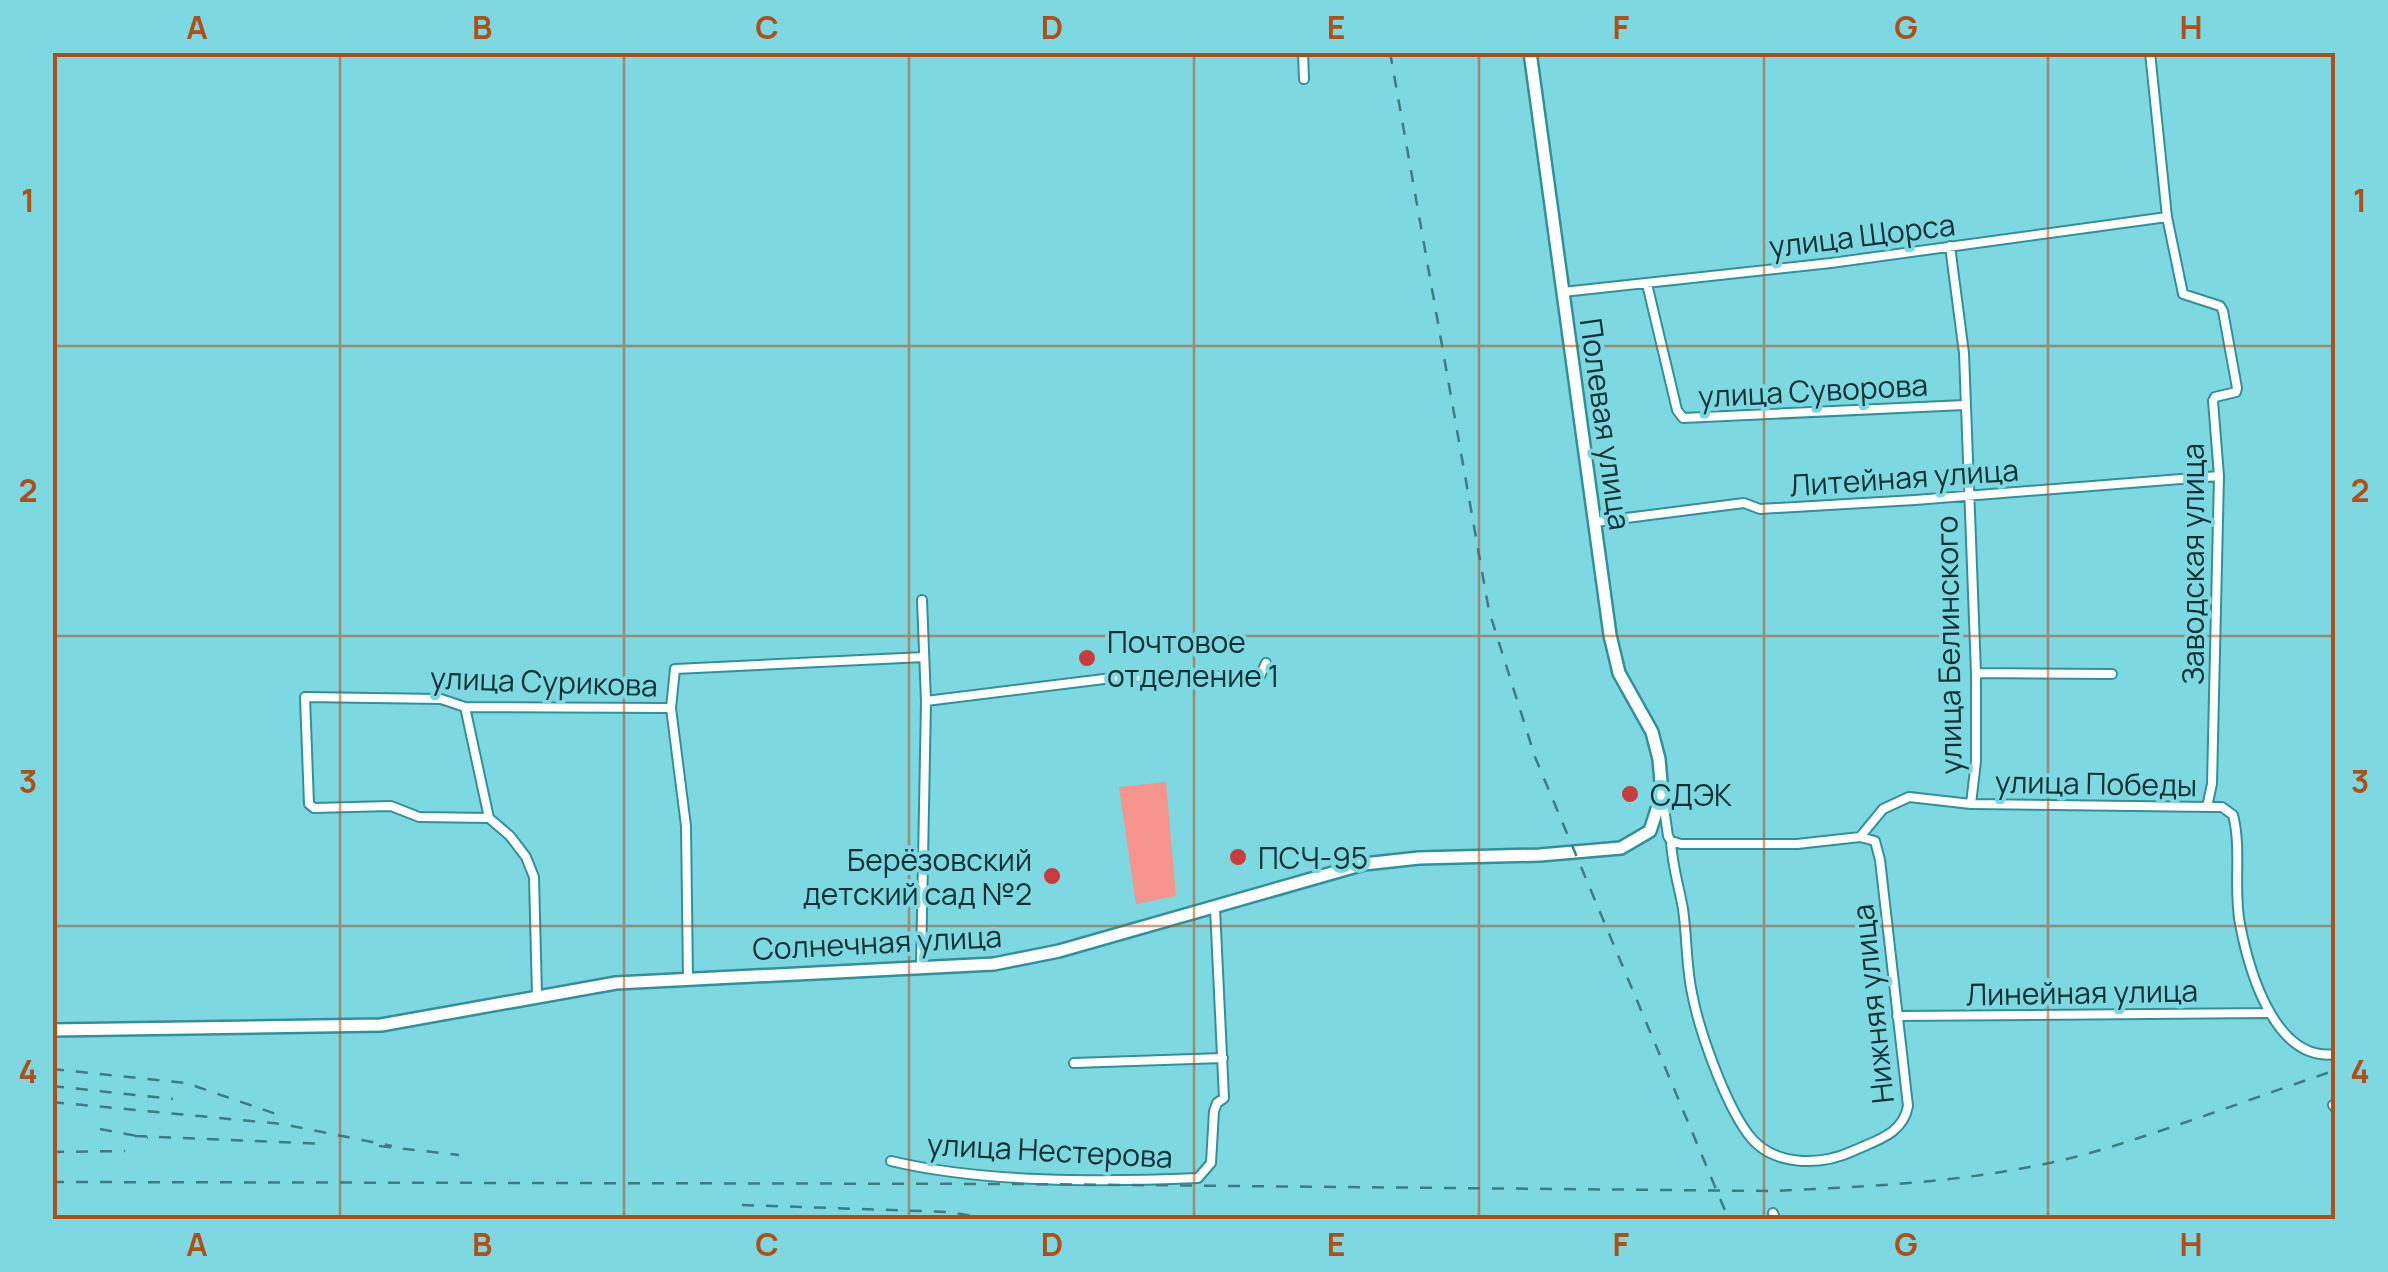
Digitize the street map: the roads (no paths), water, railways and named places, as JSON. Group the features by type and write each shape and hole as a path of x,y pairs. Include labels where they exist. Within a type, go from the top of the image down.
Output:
{"street":[{"path":"1303,52 1304,79"},
{"name":"Полевая улица","path":"1530,52 1614,656 1627,689 1652,732 1662,794"},
{"name":"Заводская улица","path":"2150,52 2166,217 2183,294 2220,306 2224,311 2237,388 2214,401 2219,476 2212,784 2207,807"},
{"name":"улица Щорса","path":"1563,292 2166,217"},
{"name":"улица Белинского","path":"1950,246 1964,353 1966,405 1976,673 1976,762 1971,804"},
{"name":"улица Суворова","path":"1646,284 1677,410 1683,418 1966,405"},
{"name":"Литейная улица","path":"1595,522 1744,503 1760,509 2219,476"},
{"path":"920,967 926,702 922,600"},
{"name":"улица Сурикова","path":"488,818 419,818 391,806 314,808 309,804 305,696 440,699 465,707 671,708 675,669 924,657"},
{"path":"926,702 1120,677 1260,676 1266,663"},
{"path":"1976,673 2112,674"},
{"path":"465,707 488,818 518,846 534,876 537,995"},
{"path":"671,708 686,826 688,978"},
{"path":"1662,794 1671,841 1797,844 1860,837"},
{"name":"Солнечная улица","path":"52,1030 381,1024 616,983 994,964 1059,951 1364,864 1621,848 1650,830 1662,794"},
{"name":"улица Победы","path":"1860,837 1883,809 1900,799 1920,796 1971,804 2222,807 2232,815 2235,825 2239,922 2268,1013"},
{"name":"Нижняя улица","path":"1671,841 1692,994 1716,1069 1747,1134 1779,1156 1796,1162 1836,1159 1904,1125 1908,1106 1880,860 1875,841 1860,837"},
{"name":"улица Нестерова","path":"891,1161 919,1168 1036,1177 1198,1178 1210,1163 1214,1111 1224,1098 1214,908"},
{"path":"2268,1013 2299,1048 2320,1056 2336,1054"},
{"name":"Линейная улица","path":"1897,1016 2268,1013"},
{"path":"1074,1063 1223,1058"}],"railway":[{"path":"1390,52 1489,611 1535,757 1729,1220"},
{"path":"52,1069 186,1083 282,1116"},
{"path":"52,1182 1814,1189 1940,1180 2064,1160 2336,1070"},
{"path":"52,1086 173,1099"},
{"path":"52,1102 282,1124 392,1146"},
{"path":"100,1129 148,1138"},
{"path":"135,1136 324,1144"},
{"path":"379,1146 459,1155"},
{"path":"52,1152 125,1151"},
{"path":"742,1205 949,1212 996,1220"}],"place":[{"name":"Почтовое отделение 1","path":"1087,658"},
{"name":"СДЭК","path":"1630,794"},
{"name":"ПСЧ-95","path":"1238,857"},
{"name":"Берёзовский детский сад №2","path":"1052,876"}]}
